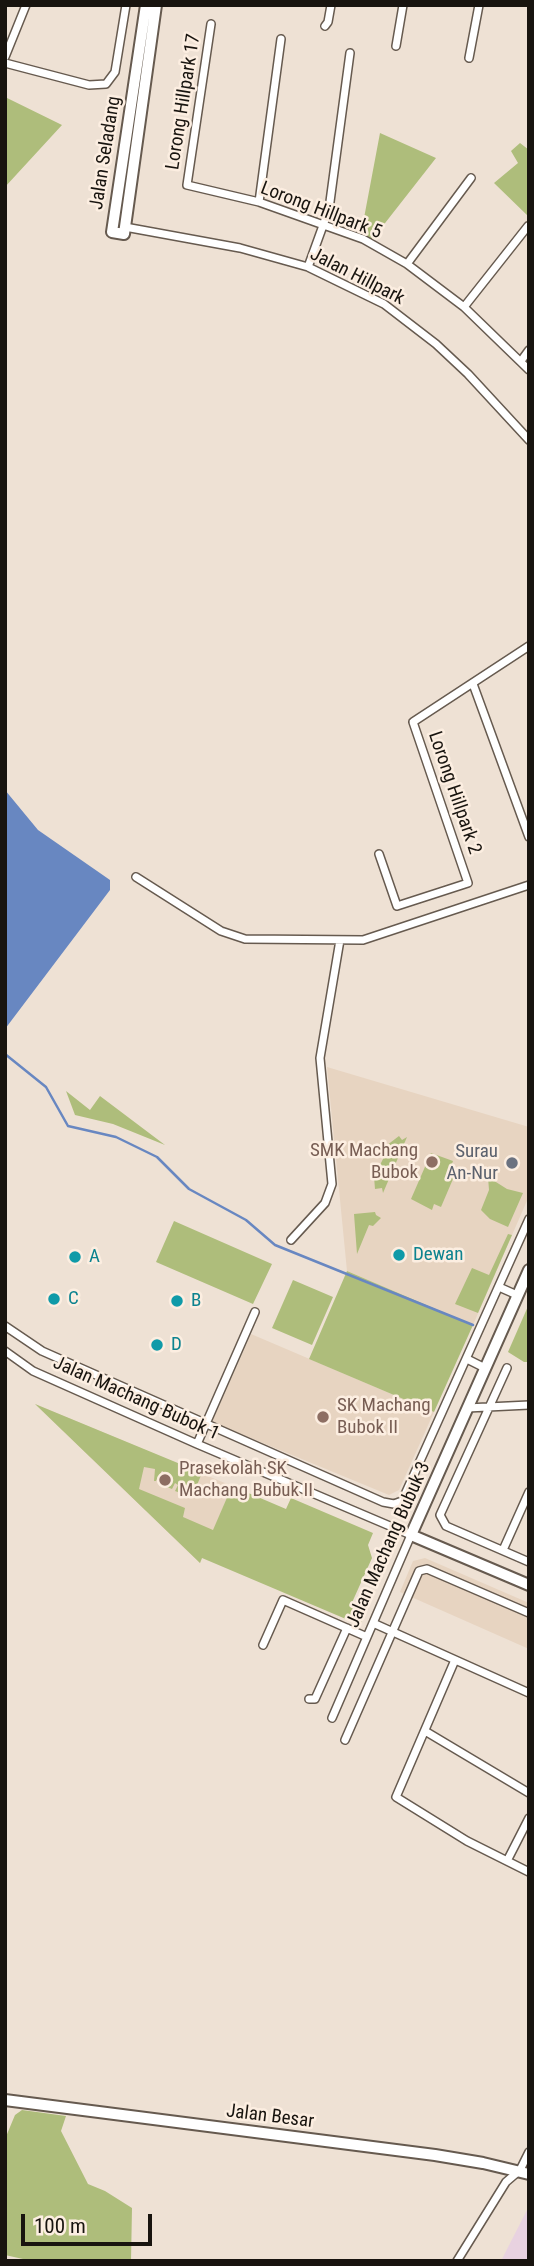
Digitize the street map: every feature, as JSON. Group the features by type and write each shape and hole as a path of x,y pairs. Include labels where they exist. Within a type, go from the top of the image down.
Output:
{"main road":[{"name":"Jalan Seladang","path":"146,5 112,232 124,234 156,5"},
{"name":"Jalan Machang Bubuk 3","path":"411,1535 529,1270"},
{"path":"411,1535 529,1585"},
{"name":"Jalan Besar","path":"5,2100 435,2155 524,2172"}],"street":[{"path":"5,57 26,5"},
{"path":"5,63 89,85 106,84 115,72 126,5"},
{"path":"325,26 331,5"},
{"path":"396,46 403,5"},
{"path":"469,58 478,5"},
{"name":"Lorong Hillpark 17","path":"187,185 211,24"},
{"path":"259,202 281,39"},
{"path":"309,267 329,209 350,53"},
{"path":"407,264 471,178"},
{"name":"Lorong Hillpark 5","path":"187,185 259,202 363,239 407,264 464,307 529,370"},
{"path":"464,307 528,226"},
{"name":"Jalan Hillpark","path":"125,227 240,248 309,267 384,304 411,323 468,374 529,440"},
{"path":"521,361 529,350"},
{"name":"Lorong Hillpark 2","path":"379,854 397,906 468,883 413,722 529,646"},
{"path":"473,684 529,837"},
{"path":"136,877 234,937 245,939 363,940 529,885"},
{"path":"291,1240 325,1203 332,1184 320,1058 340,940"},
{"path":"5,1326 42,1351 383,1502 394,1504 402,1501 529,1219"},
{"path":"499,1287 517,1295"},
{"path":"197,1444 255,1312"},
{"name":"Jalan Machang Bubok 1","path":"5,1351 33,1371 411,1535"},
{"path":"467,1359 485,1368"},
{"name":"Jalan Machang Bubuk 3","path":"503,1550 446,1526 440,1515 507,1368"},
{"path":"467,1408 529,1405"},
{"path":"529,1492 503,1550 529,1562"},
{"name":"Jalan Machang Bubuk 3","path":"332,1718 411,1535"},
{"path":"345,1740 419,1571 427,1569 529,1613"},
{"path":"263,1645 283,1600 367,1637"},
{"path":"373,1623 529,1693"},
{"path":"309,1699 315,1699 347,1628"},
{"path":"455,1660 396,1797 467,1841 529,1872"},
{"path":"425,1731 529,1793"},
{"path":"507,1861 529,1818"},
{"path":"457,2261 506,2182 524,2172 529,2152"}],"shaded area":[{"name":"SMK Machang Bubok","path":"327,1067 529,1127 529,1196 473,1325 347,1271"},
{"name":"SK Machang Bubok II","path":"251,1334 434,1412 399,1490 389,1495 212,1422"},
{"name":"Prasekolah SK Machang Bubuk II","path":"35,1404 232,1486 200,1563 87,1454"},
{"path":"425,1558 529,1603 529,1649 400,1592 413,1561"},
{"path":"529,2207 529,2261 501,2261 526,2212"}],"green space":[{"path":"5,97 62,125 5,187"},
{"path":"380,133 436,158 371,241 361,234"},
{"path":"520,143 529,150 529,217 494,183 518,163 511,151"},
{"path":"66,1091 90,1110 100,1096 165,1145 113,1124 75,1115"},
{"path":"399,1136 402,1140 407,1137 383,1193 382,1188 375,1189 373,1164 379,1167 385,1155 378,1152"},
{"path":"431,1153 453,1161 450,1169 456,1172 441,1207 434,1204 432,1210 411,1199"},
{"path":"488,1177 507,1189 523,1193 508,1227 490,1219 481,1210 489,1190"},
{"path":"375,1212 381,1218 373,1226 369,1225 357,1254 354,1214"},
{"path":"174,1221 272,1264 253,1304 156,1262"},
{"path":"508,1234 512,1235 478,1313 455,1304 472,1268 489,1275"},
{"path":"347,1271 473,1325 434,1412 309,1359"},
{"path":"293,1280 333,1297 312,1345 272,1328"},
{"path":"529,1304 529,1362 524,1362 508,1352"},
{"path":"35,1404 202,1473 197,1485 189,1482 183,1494 175,1491 178,1485 175,1483 172,1489 167,1487 171,1476 162,1471 154,1481 155,1469 144,1467 139,1489 185,1508 183,1517 213,1530 232,1486 286,1509 291,1498 373,1533 368,1545 372,1558 350,1607 364,1615 360,1625 202,1558 200,1563"},
{"path":"22,2110 66,2116 61,2131 88,2184 132,2208 131,2261 32,2261 5,2255 5,2139 15,2115"}],"water":[{"path":"5,790 38,830 110,880 110,890 5,1029"}],"waterway":[{"path":"5,1054 46,1087 68,1126 116,1137 157,1157 189,1189 246,1220 275,1245 473,1325"}],"place":[{"name":"SMK Machang Bubok","path":"432,1162"},
{"name":"Surau An-Nur","path":"512,1163"},
{"name":"Dewan","path":"399,1255"},
{"name":"A","path":"75,1257"},
{"name":"C","path":"54,1299"},
{"name":"B","path":"177,1301"},
{"name":"D","path":"157,1345"},
{"name":"SK Machang Bubok II","path":"323,1417"},
{"name":"Prasekolah SK Machang Bubuk II","path":"165,1480"}]}
